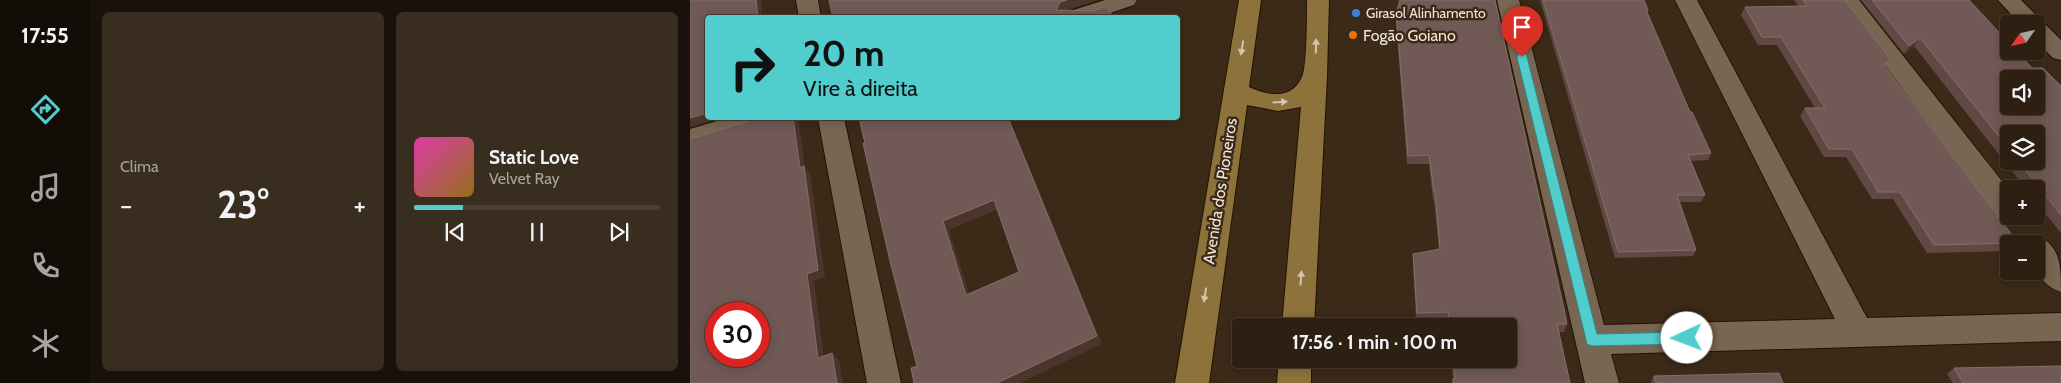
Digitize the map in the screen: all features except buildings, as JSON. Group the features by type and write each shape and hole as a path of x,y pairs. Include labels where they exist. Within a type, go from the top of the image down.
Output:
{"main road":[{"name":"Avenida dos Pioneiros","path":"1192,383 1250,0"},
{"path":"1299,318 1315,76 1318,0"},
{"path":"1236,90 1259,102 1284,102 1301,96 1315,76"},
{"path":"1294,383 1295,368"}],"street":[{"path":"807,0 810,15"},
{"path":"1508,0 1602,383"},
{"path":"1686,0 1858,333"},
{"path":"1848,0 2000,199"},
{"path":"2009,0 2023,15"},
{"path":"1084,15 1124,5"},
{"path":"2045,37 2061,53"},
{"path":"690,138 748,120"},
{"path":"831,120 884,383"},
{"path":"2045,259 2061,279"},
{"path":"1592,340 2061,327"}],"place":[{"name":"Girasol Alinhamento","path":"1356,13"},
{"name":"Fogão Goiano","path":"1353,35"}],"route":[{"path":"1522,57 1592,340 1687,338"}]}
